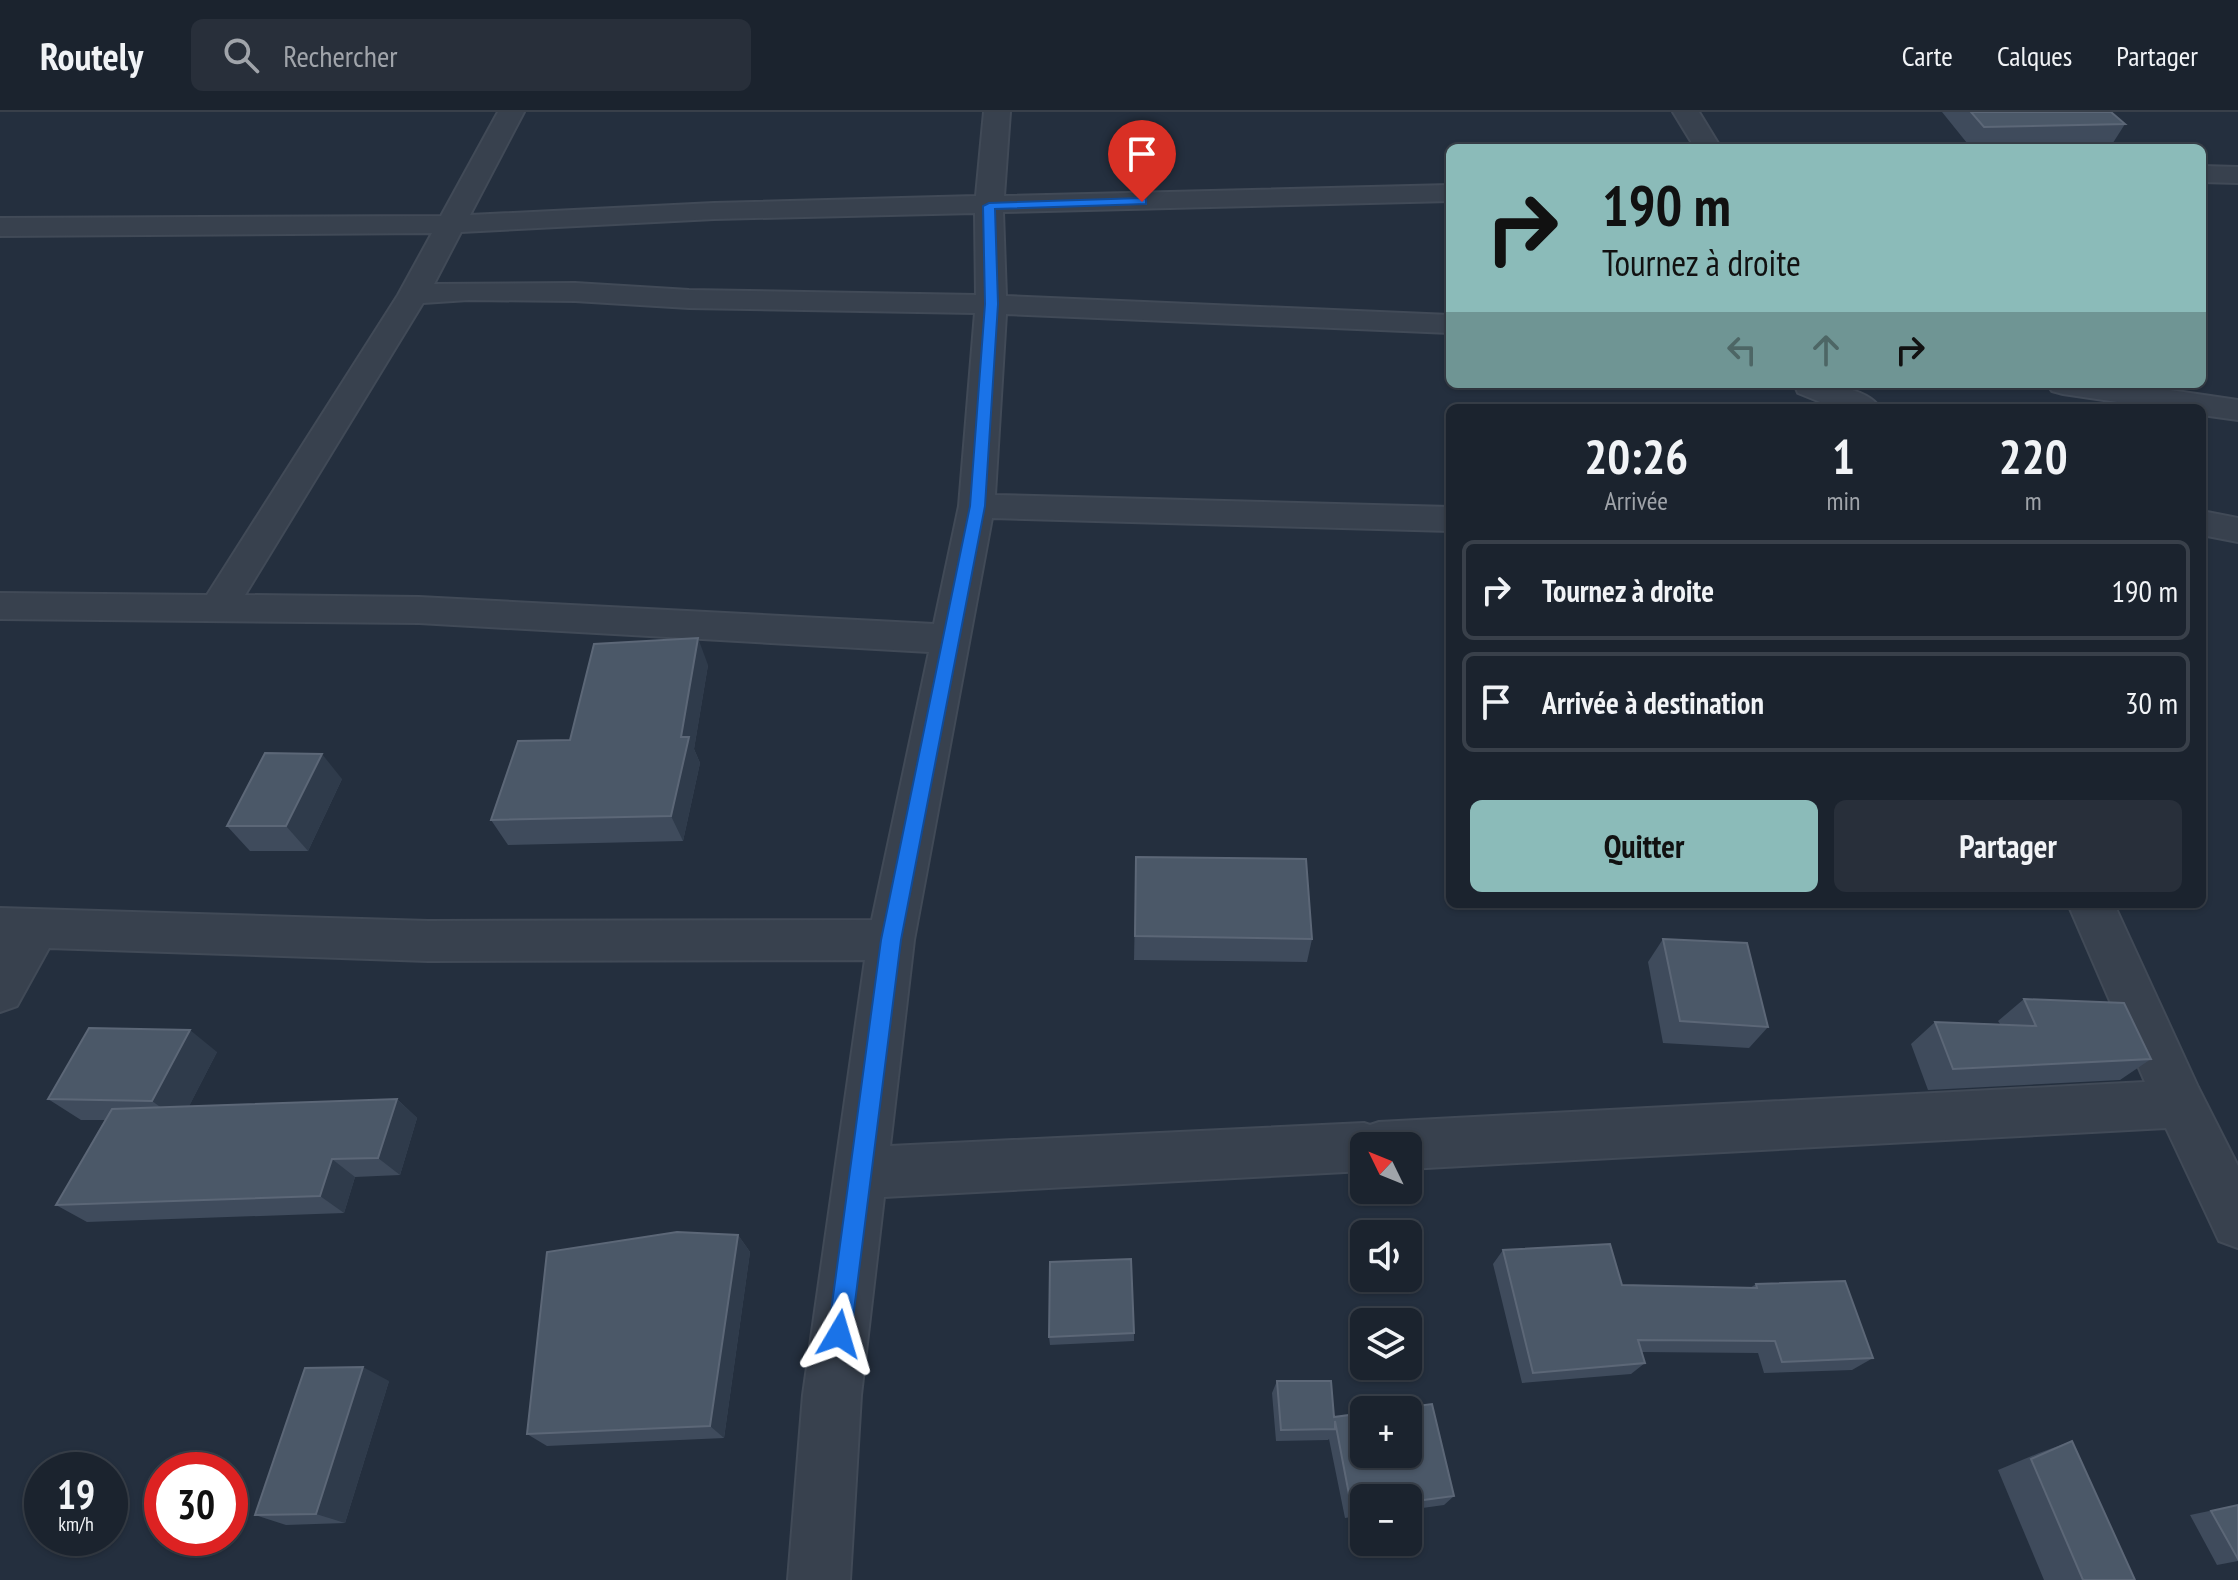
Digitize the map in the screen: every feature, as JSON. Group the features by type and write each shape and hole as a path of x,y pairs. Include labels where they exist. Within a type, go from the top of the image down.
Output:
{"street":[{"path":"217,609 413,295 511,112"},
{"path":"819,1580 832,1395 891,940 977,506 991,304 989,206 997,112"},
{"path":"1686,112 1706,144"},
{"path":"2206,174 2238,175"},
{"path":"0,227 453,224 714,211 1446,193"},
{"path":"413,295 468,291 575,292 689,299 991,304 1446,324"},
{"path":"2090,388 2198,404"},
{"path":"1813,393 1850,404"},
{"path":"2206,405 2238,410"},
{"path":"977,506 1446,519"},
{"path":"2206,524 2238,530"},
{"path":"0,606 419,610 950,639"},
{"path":"2093,908 2180,1104 2238,1222"},
{"path":"0,991 18,928 428,941 891,940"},
{"path":"1422,1144 2180,1104"},
{"path":"859,1173 1350,1148"}],"building":[{"path":"1971,112 2111,112 2125,124 1984,127"},
{"path":"698,638 681,737 689,737 671,816 491,820 518,741 570,740 594,644"},
{"path":"265,753 322,754 286,826 227,826"},
{"path":"1136,857 1306,859 1312,939 1135,936"},
{"path":"1663,939 1747,943 1768,1027 1680,1021"},
{"path":"2024,999 2124,1003 2151,1059 1953,1069 1935,1022 2036,1026"},
{"path":"89,1028 190,1030 152,1101 48,1099"},
{"path":"397,1099 378,1158 332,1159 320,1196 56,1205 112,1109"},
{"path":"677,1232 738,1235 710,1426 527,1434 547,1252"},
{"path":"1610,1244 1622,1285 1757,1288 1756,1284 1845,1281 1873,1358 1782,1362 1775,1341 1638,1340 1645,1363 1533,1373 1503,1250"},
{"path":"1131,1259 1134,1333 1049,1337 1050,1262"},
{"path":"363,1367 316,1514 255,1515 305,1368"},
{"path":"1277,1381 1331,1381 1334,1417 1350,1415 1350,1468 1422,1468 1422,1405 1432,1404 1454,1496 1422,1500 1422,1484 1350,1484 1350,1500 1335,1421 1335,1429 1281,1430"},
{"path":"2072,1441 2135,1580 2083,1580 2031,1459"},
{"path":"2238,1505 2238,1559 2211,1511"}],"route":[{"path":"839,1334 891,940 977,506 991,304 989,206 1142,202"}]}
